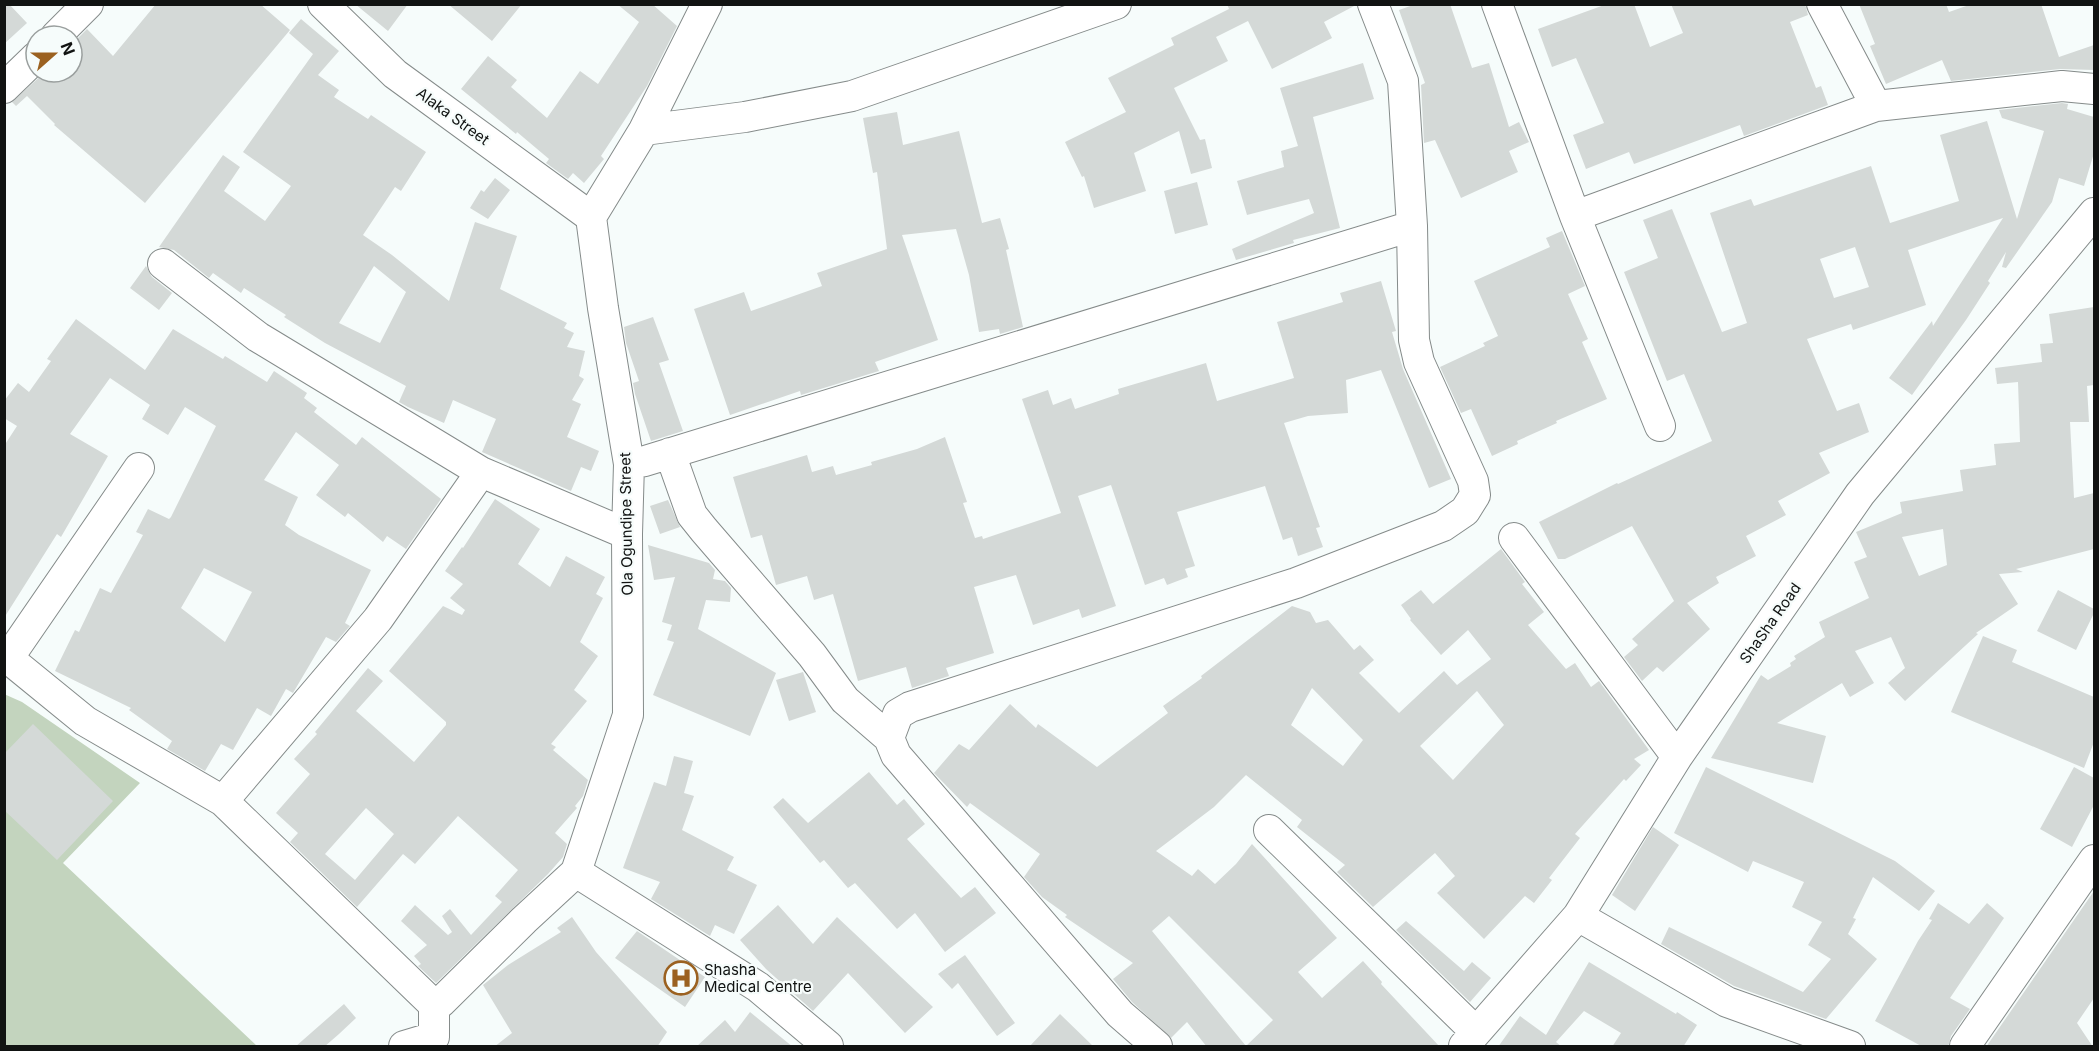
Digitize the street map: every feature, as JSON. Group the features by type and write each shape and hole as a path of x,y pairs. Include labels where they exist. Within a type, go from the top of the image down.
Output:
{"street":[{"path":"68,24 88,4"},
{"name":"Alaka Street","path":"323,4 395,74 591,217"},
{"path":"591,217 644,130 707,4"},
{"path":"644,130 745,117 852,96 1116,4"},
{"path":"889,738 898,714 910,707 1296,583 1443,526 1465,511 1475,495 1473,481 1419,362 1414,340 1412,226 1403,81 1373,4"},
{"path":"1497,4 1575,216 1660,426"},
{"path":"1822,4 1876,106"},
{"path":"4,88 24,69"},
{"path":"1575,216 1876,106 2062,86 2094,89"},
{"name":"ShaSha Road","path":"1470,1039 1578,916 1677,757 1860,494 2094,213"},
{"name":"Ola Ogundipe Street","path":"434,1005 441,1002 576,872 628,715 628,464 591,217"},
{"path":"628,464 645,461 1027,346 1412,226"},
{"path":"163,264 258,337 482,472 627,534"},
{"path":"670,453 692,515 704,530 812,655 845,700 889,738 896,755 1120,1014 1157,1047"},
{"path":"139,468 7,656 85,721 224,801 434,1005 443,1042 404,1047"},
{"path":"224,801 378,619 482,472"},
{"path":"1514,538 1677,757"},
{"path":"1269,830 1470,1039"},
{"path":"1965,1047 2094,860"},
{"path":"576,872 758,987 828,1047"},
{"path":"1578,916 1727,1002 1850,1047"}],"green space":[{"path":"4,694 22,702 140,783 63,863 257,1046 5,1046"}],"building":[{"path":"4,4 9,4 27,23 4,44"},
{"path":"156,4 260,4 290,30 145,203 54,125 27,96 16,106 12,102 32,84 84,84 84,32 87,29 113,56"},
{"path":"355,4 408,4 388,31"},
{"path":"448,4 522,4 492,41"},
{"path":"617,4 652,4 677,26 647,86 601,156 604,159 584,183 573,173 568,179 546,163 549,159 461,89 488,56 517,80 511,87 547,118 580,71 598,84 639,22"},
{"path":"1227,4 1356,5 1324,22 1332,38 1272,69 1248,21 1216,37 1228,61 1174,88 1200,140 1205,139 1212,168 1191,174 1179,131 1134,153 1146,191 1094,208 1084,176 1082,177 1065,142 1126,112 1108,78 1174,45 1171,38 1229,9"},
{"path":"1416,4 1450,4 1472,68 1489,63 1509,127 1519,122 1529,142 1509,151 1518,172 1461,198 1435,140 1424,143 1421,85 1425,83 1399,10"},
{"path":"1607,4 1634,4 1650,47 1683,33 1671,4 1805,4 1808,15 1790,22 1816,88 1821,86 1828,105 1744,136 1740,125 1634,164 1629,152 1586,169 1573,135 1604,123 1576,58 1552,67 1538,29"},
{"path":"1859,4 1946,4 1949,12 1972,4 2041,4 2059,57 2094,45 2094,70 2060,69 1951,81 1942,60 1886,84 1870,46 1875,44"},
{"path":"301,19 339,51 318,75 339,90 334,97 368,119 371,115 426,152 401,191 395,187 363,235 449,301 475,222 517,236 500,289 567,323 564,328 574,333 567,347 585,351 579,376 584,379 572,400 581,404 567,437 599,451 591,471 581,467 571,491 482,452 496,419 453,400 444,423 408,407 399,402 406,386 325,343 244,288 241,293 213,273 209,278 174,250 159,247 223,155 240,167 224,191 265,221 291,186 243,152 313,54 289,33","holes":["374,266 406,292 380,343 339,323"]},
{"path":"1363,63 1374,99 1313,117 1340,228 1293,240 1294,243 1236,260 1232,249 1314,213 1309,199 1247,215 1237,181 1284,167 1281,151 1298,146 1280,88"},
{"path":"2062,103 2068,104 2067,109 2094,117 2094,153 2084,186 2059,178 2052,202 2006,268 2002,267 2006,252 1988,281 1990,283 1966,320 1912,395 1889,378 1932,321 1933,326 2003,218 1908,250 1926,305 1853,330 1851,324 1807,339 1837,411 1859,403 1869,432 1819,453 1830,473 1778,501 1786,515 1746,536 1756,556 1716,577 1719,583 1687,603 1710,629 1663,672 1657,667 1642,681 1624,657 1638,645 1632,639 1674,601 1632,526 1565,559 1558,559 1539,522 1617,483 1712,441 1684,374 1667,381 1624,272 1658,258 1643,220 1672,209 1722,332 1747,323 1710,213 1751,199 1754,206 1871,166 1890,223 1959,201 1940,135 1987,121 2017,219 2044,131 2002,118 1999,110","holes":["1855,247 1869,287 1834,298 1820,259"]},
{"path":"897,112 903,145 959,131 982,223 1000,218 1009,249 1006,250 1023,327 1000,334 999,329 979,332 969,275 956,229 902,235 938,340 875,362 879,371 801,395 800,391 730,415 694,309 744,292 751,311 822,286 817,273 887,249 877,172 873,173 863,118"},
{"path":"495,178 510,190 488,219 470,208 481,190 484,192"},
{"path":"1197,182 1208,225 1175,234 1164,191"},
{"path":"1562,231 1585,286 1568,294 1588,339 1582,342 1607,399 1556,421 1557,423 1517,441 1518,444 1492,456 1471,409 1461,413 1440,367 1485,346 1483,343 1498,336 1474,281 1550,247 1546,238"},
{"path":"146,266 152,277 172,293 159,310 130,288"},
{"path":"1381,281 1396,331 1392,332 1403,369 1451,479 1429,488 1381,370 1346,380 1348,413 1308,416 1284,423 1320,527 1316,528 1323,547 1298,556 1292,537 1283,540 1265,486 1177,512 1195,566 1185,569 1188,577 1167,585 1164,578 1145,585 1111,485 1078,496 1116,606 1082,618 1079,609 1033,625 1016,575 974,587 994,653 946,668 949,676 912,688 906,667 858,681 833,594 814,600 807,576 776,585 762,535 751,538 733,477 807,455 812,472 833,466 836,475 872,465 871,462 917,449 945,437 967,502 963,503 975,538 982,536 983,539 1061,513 1022,399 1048,390 1053,405 1071,398 1075,409 1119,394 1118,389 1206,363 1217,401 1294,378 1277,322 1343,302 1340,293"},
{"path":"2094,307 2094,385 2087,386 2089,422 2070,422 2074,498 2094,493 2094,549 2016,569 2023,572 1999,574 2018,604 1976,633 1978,634 1905,701 1888,683 1905,668 1891,637 1855,651 1874,683 1850,697 1842,683 1777,723 1826,736 1813,783 1711,758 1761,675 1768,680 1791,666 1790,663 1796,659 1794,656 1825,637 1819,622 1869,598 1854,562 1867,557 1856,532 1902,513 1900,502 1963,491 1960,470 1996,465 1994,444 2020,442 2018,382 1997,384 1995,368 2042,362 2040,344 2053,343 2049,314","holes":["1943,529 1947,565 1919,576 1902,537"]},
{"path":"653,317 669,360 659,363 683,431 651,441 635,394 633,383 639,381 626,343 624,327"},
{"path":"76,319 145,370 173,329 223,359 225,356 267,382 274,371 307,393 304,398 317,408 314,412 356,445 362,437 441,499 406,549 387,536 383,542 348,513 345,517 316,495 339,465 296,432 264,480 298,497 285,525 299,535 371,570 345,623 350,626 336,642 326,637 293,693 286,689 271,716 257,708 233,750 221,744 205,771 167,749 172,741 129,710 131,708 55,671 75,630 79,632 100,588 111,593 143,535 136,532 148,509 169,519 171,517 216,426 185,407 168,435 142,419 150,405 110,378 70,434 108,456 61,537 57,534 4,618 4,446 17,426 4,418 4,401 18,383 29,392 51,361 47,359","holes":["204,568 252,592 225,642 181,608"]},
{"path":"495,499 540,529 518,564 550,587 566,556 605,577 596,594 603,598 580,642 598,656 574,690 587,701 551,744 556,747 553,750 588,780 583,796 575,806 577,808 555,833 567,844 563,857 436,983 418,966 421,964 414,956 427,945 401,921 415,905 448,935 452,932 442,916 450,909 471,935 502,902 495,896 518,870 458,816 415,864 403,854 357,907 290,842 298,833 276,813 310,774 294,759 317,734 315,732 368,668 383,681 356,711 414,762 446,725 446,722 389,671 443,606 462,615 465,610 450,598 463,584 445,571","holes":["366,808 394,834 355,880 325,854"]},
{"path":"668,500 680,527 660,534 650,506"},
{"path":"648,545 709,563 715,570 713,579 725,581 731,588 730,602 706,600 698,629 776,673 750,736 653,695 674,642 667,640 672,625 662,622 675,577 654,580"},
{"path":"1501,549 1525,582 1522,584 1544,612 1528,625 1566,669 1575,663 1591,687 1599,681 1649,750 1634,759 1641,765 1626,781 1624,779 1575,834 1580,838 1549,878 1552,880 1534,903 1525,896 1484,939 1437,893 1455,876 1435,853 1373,907 1337,872 1345,865 1297,827 1302,820 1246,775 1214,807 1156,851 1192,876 1198,869 1215,884 1236,864 1252,844 1337,938 1298,972 1322,998 1363,961 1382,982 1381,984 1440,1047 1207,1047 1187,1022 1171,1038 1132,1002 1113,979 1133,963 1065,917 1067,915 1042,897 1024,877 1040,854 970,803 967,807 934,773 959,744 969,750 1010,704 1036,728 1038,724 1097,767 1168,713 1163,706 1292,606 1310,612 1316,623 1328,620 1354,650 1360,645 1374,660 1359,673 1399,713 1444,671 1457,685 1491,659 1468,630 1441,655 1410,620 1401,605 1421,590 1433,604","holes":["1312,688 1363,740 1343,766 1291,725","1477,691 1504,725 1453,780 1420,746","1169,916 1273,1020 1246,1046 1152,931"]},
{"path":"2058,590 2094,609 2076,650 2037,631"},
{"path":"1983,636 2017,650 2012,662 2094,697 2094,742 2084,768 1951,712"},
{"path":"803,672 816,712 789,721 776,680"},
{"path":"33,724 113,801 57,860 4,810 4,754"},
{"path":"674,756 693,761 684,793 694,796 682,830 734,857 727,870 757,885 734,934 715,925 710,936 651,899 660,882 623,868 654,782 666,786"},
{"path":"1706,767 1895,861 1935,891 1919,911 1873,877 1853,918 1856,919 1848,934 1877,959 1826,1019 1734,986 1661,944 1669,927 1803,992 1831,959 1808,945 1822,922 1792,907 1804,882 1753,861 1748,872 1674,833"},
{"path":"2074,767 2094,778 2094,805 2072,847 2040,829"},
{"path":"869,772 897,805 904,799 925,824 907,839 961,898 975,887 996,913 945,952 915,913 897,929 855,883 848,888 824,860 820,863 773,807 783,798 808,823"},
{"path":"1653,827 1679,845 1635,911 1612,895"},
{"path":"2094,891 2094,998 2077,1023 2093,1047 1986,1047"},
{"path":"1938,903 1969,924 1987,903 2004,918 1950,998 1970,1009 1951,1036 1948,1047 1923,1047 1875,1021 1918,941 1932,920 1929,919"},
{"path":"778,905 813,944 837,917 933,1007 905,1033 848,973 813,1011 766,969 740,940"},
{"path":"572,917 596,952 667,1032 657,1047 494,1047 512,1033 483,985 508,965 561,932 557,928"},
{"path":"1406,921 1464,971 1472,962 1491,978 1470,1002 1396,930"},
{"path":"637,931 705,977 685,1007 615,958"},
{"path":"965,955 1015,1023 997,1036 958,983 952,989 938,974"},
{"path":"1589,962 1697,1025 1683,1047 1612,1047 1621,1033 1584,1011 1556,1042 1562,1047 1498,1047 1520,1016 1546,1035"},
{"path":"344,1004 356,1018 339,1034 324,1047 295,1047"},
{"path":"750,1012 793,1047 696,1047 725,1020 735,1032"},
{"path":"1060,1014 1094,1047 1029,1047"}],"place":[{"name":"Shasha Medical Centre","path":"681,978"}]}
